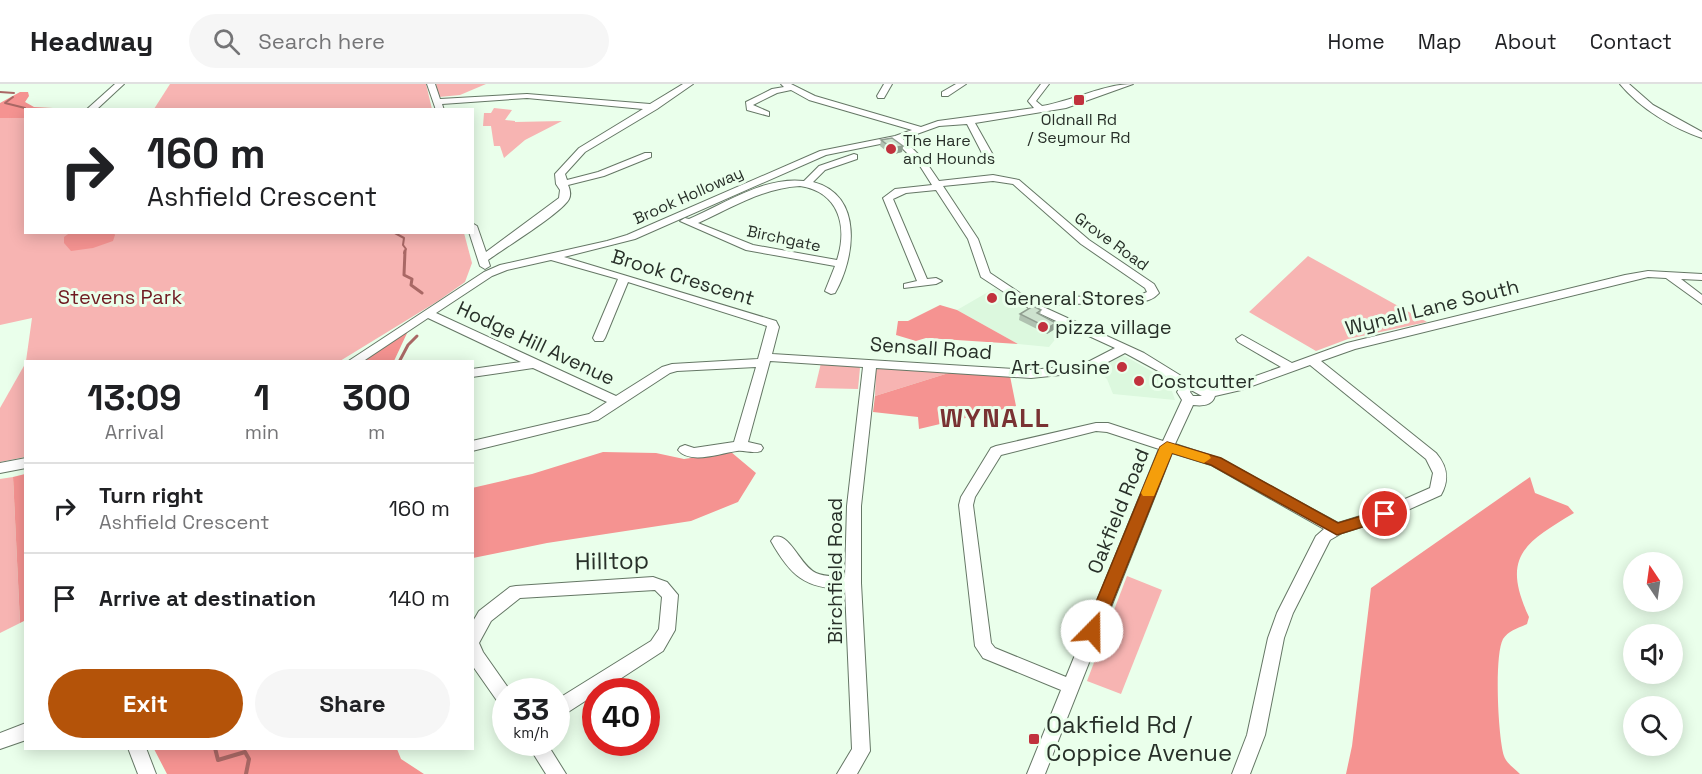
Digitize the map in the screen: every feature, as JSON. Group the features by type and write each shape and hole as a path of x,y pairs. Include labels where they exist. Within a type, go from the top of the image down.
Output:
{"street":[{"path":"92,108 120,84"},
{"path":"431,84 439,106 531,93 654,107"},
{"path":"482,259 564,199 565,190 561,184 560,174 577,154 689,84"},
{"path":"880,94 888,84"},
{"path":"950,93 962,84"},
{"path":"1040,109 1032,101 1045,84"},
{"name":"Brook Holloway","path":"355,360 488,274 504,267 610,244 678,218 814,156 897,138 938,124 970,121 1082,101 1129,84"},
{"path":"1624,84 1637,98 1655,110 1702,135"},
{"path":"766,114 750,108 749,104 788,86 812,98 919,129"},
{"path":"970,121 988,153"},
{"path":"897,138 913,151 973,239 985,275 1028,303 1156,364 1189,393"},
{"path":"807,183 822,168 854,157"},
{"path":"561,184 601,174 645,159"},
{"name":"Grove Road","path":"938,186 1000,178 1016,182 1085,242 1150,286 1153,293 1148,297 1138,299 1048,300 1028,303"},
{"name":"Birchgate","path":"690,223 774,186 807,183 830,192 841,206 845,225 845,250 831,291"},
{"path":"923,283 888,198 901,191 938,186"},
{"name":"Birchgate","path":"678,218 750,248 841,264"},
{"path":"474,233 488,274"},
{"name":"Brook Crescent","path":"550,256 772,324 765,360"},
{"name":"Wynall Lane South","path":"1189,393 1197,387 1209,393 1236,387 1351,346 1625,278 1648,274 1702,277"},
{"path":"1668,274 1702,301"},
{"path":"598,333 624,277"},
{"path":"908,286 936,281"},
{"name":"Hodge Hill Avenue","path":"428,314 615,401 656,375 676,367 765,360"},
{"path":"1242,344 1290,367"},
{"name":"Sensall Road","path":"765,360 870,363 1031,374 1085,369 1123,349"},
{"path":"1241,774 1256,735 1276,638 1285,613 1324,536 1424,498 1436,491 1441,476 1439,465 1422,447 1311,359"},
{"path":"740,446 765,360"},
{"name":"Birchfield Road","path":"846,774 861,751 853,583 854,506 870,363"},
{"path":"474,373 532,364"},
{"name":"Oakfield Road","path":"1036,774 1189,393"},
{"path":"474,446 593,417 615,401"},
{"path":"1070,686 989,653 983,646 966,513 968,497 996,451 1096,427 1108,428 1216,462 1337,530"},
{"path":"686,450 693,453 740,446 756,448"},
{"path":"0,468 24,463"},
{"path":"779,541 803,575 811,580 853,583"},
{"name":"Hilltop","path":"474,636 484,616 516,592 653,583 668,590 670,594 667,630 657,646 570,701"},
{"path":"474,652 492,680"},
{"path":"0,741 24,732"},
{"path":"137,750 147,774"},
{"path":"545,756 557,774"}],"shaded area":[{"path":"20,92 28,92 29,96 25,102 34,107 53,108 24,108 24,118 0,118 0,103"},
{"path":"68,234 115,235 113,241 93,248 71,251 64,243 64,237"},
{"path":"995,288 1066,326 1049,347 1018,344 957,310"},
{"path":"940,305 957,310 1018,344 926,338 916,341 896,335 898,321 908,321"},
{"path":"408,331 394,360 361,360"},
{"path":"1123,355 1160,376 1172,391 1175,400 1113,394 1107,379 1097,370"},
{"path":"955,371 1010,376 1016,406 919,429 918,417 873,412 875,396"},
{"path":"603,452 656,453 684,459 731,452 756,473 738,502 691,521 547,543 474,558 474,488 532,474"},
{"path":"24,474 24,621 20,623 13,477"},
{"path":"1530,477 1535,493 1568,506 1574,513 1542,533 1522,554 1517,580 1529,617 1527,624 1505,636 1500,648 1498,697 1502,746 1507,761 1520,774 1346,774 1352,746 1371,588"},
{"path":"155,750 397,750 401,759 424,774 167,774"}],"green space":[{"path":"170,84 426,84 432,108 155,108"},
{"path":"436,84 486,84 460,95 439,97"},
{"path":"494,108 512,110 505,120 515,122 562,121 525,140 504,158 500,146 494,146 491,126 483,126 484,113 491,113"},
{"name":"Stevens Park","path":"0,118 24,118 24,234 464,234 472,263 465,282 342,360 26,360 32,318 0,325"},
{"path":"1308,256 1427,322 1348,339 1316,351 1249,312"},
{"path":"821,363 856,365 860,368 858,389 815,388"},
{"path":"24,366 24,457 0,462 0,408"},
{"path":"882,367 955,371 875,396 876,370"},
{"path":"13,477 20,623 0,633 0,479"},
{"path":"1127,576 1162,590 1121,694 1087,681"}],"building":[{"path":"892,138 903,146 892,148 881,140"},
{"path":"1033,306 1041,310 1037,313 1056,323 1048,328 1020,314"}],"waterway":[{"path":"0,92 14,93"},
{"path":"13,97 5,103 25,108"},
{"path":"397,234 404,238 405,251"},
{"path":"405,251 404,275 412,279 411,285 422,293"},
{"path":"400,360 408,345 417,336"},
{"path":"216,750 218,760 245,752 249,759 246,774"}],"slow traffic":[{"path":"1149,493 1167,447 1204,458"}],"place":[{"name":"Oldnall Rd / Seymour Rd","path":"1079,100"},
{"name":"The Hare and Hounds","path":"891,149"},
{"name":"General Stores","path":"992,298"},
{"name":"pizza village","path":"1043,327"},
{"name":"Art Cusine","path":"1122,367"},
{"name":"Costcutter","path":"1139,381"},
{"name":"Oakfield Rd / Coppice Avenue","path":"1034,739"}],"district":[{"name":"WYNALL","path":"995,418"}],"route":[{"path":"1092,631 1167,447 1216,462 1337,530 1385,514"}]}
